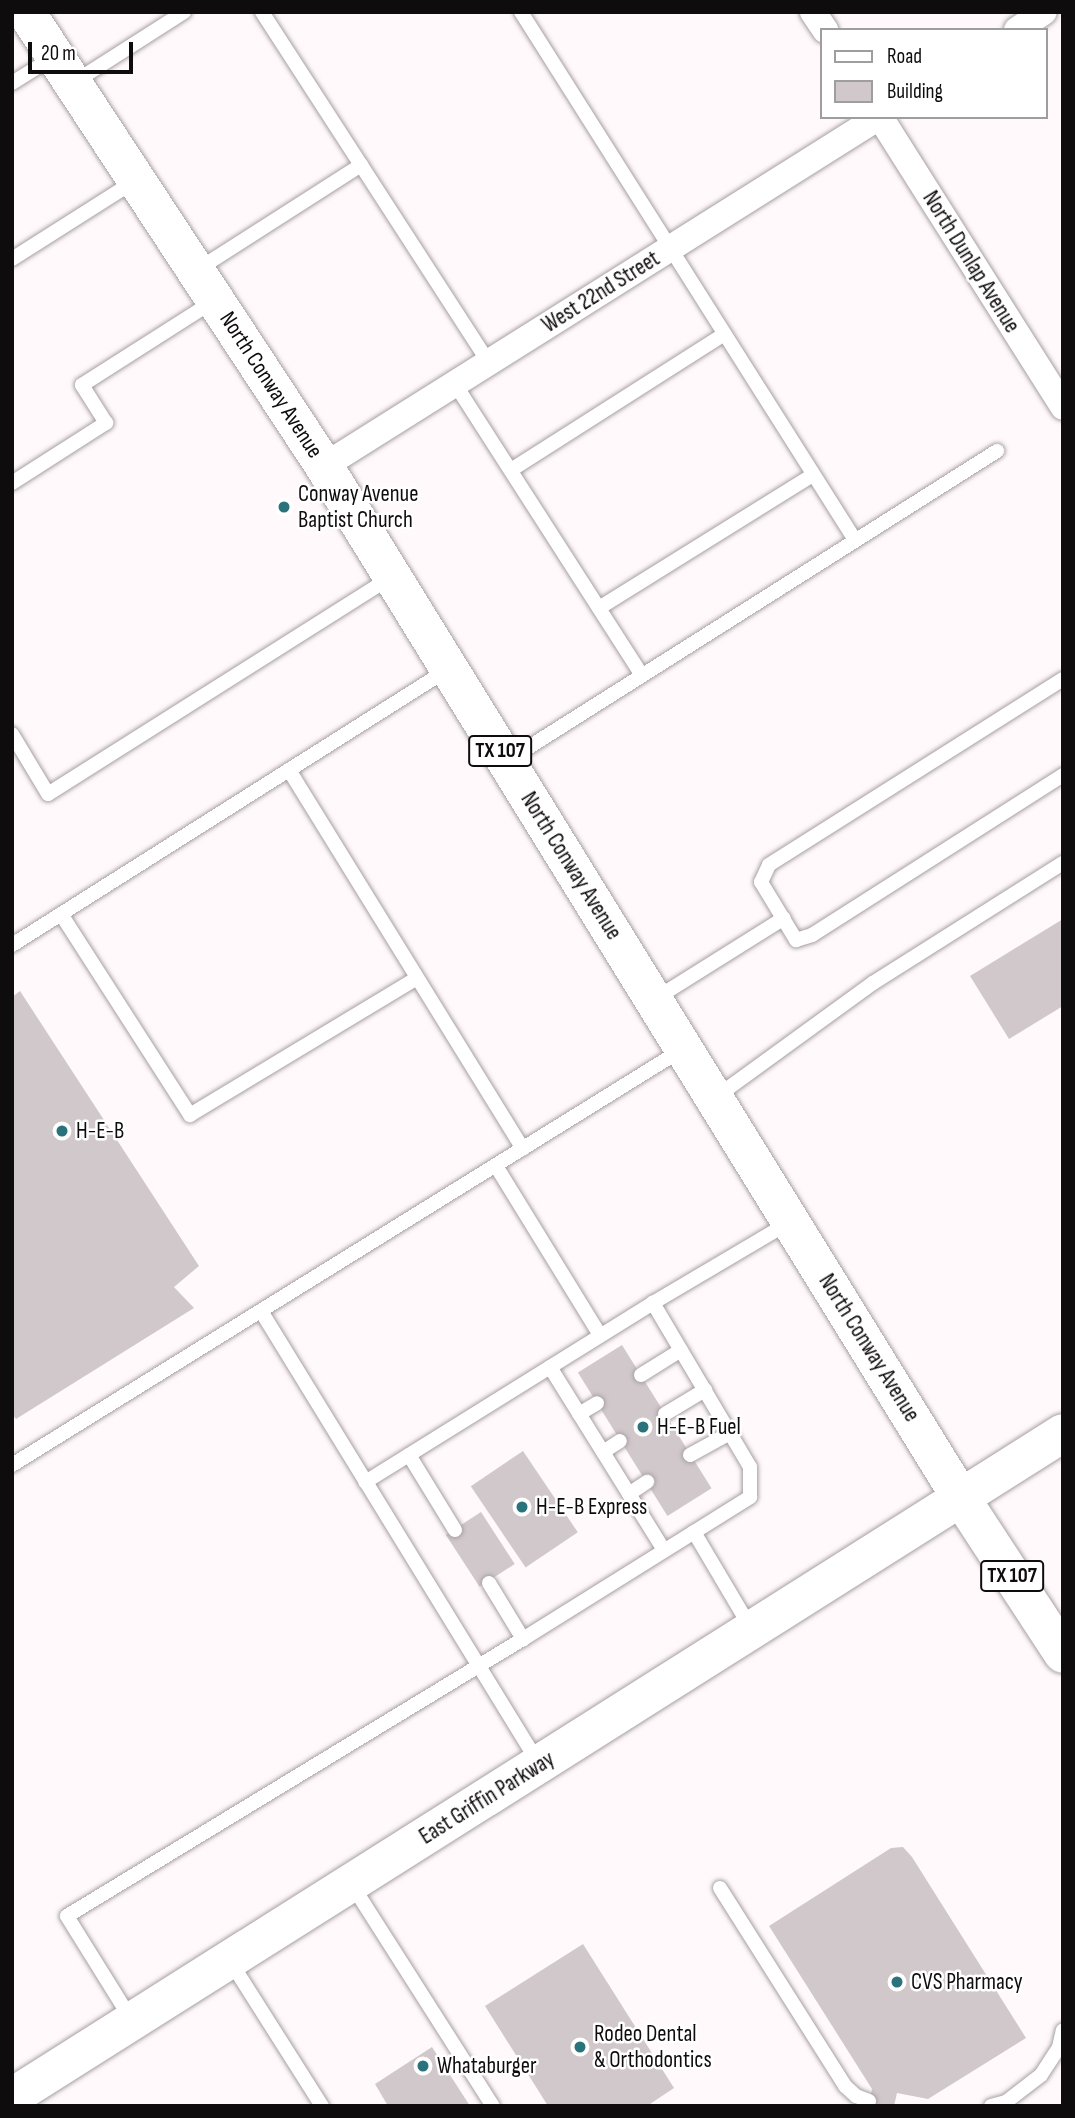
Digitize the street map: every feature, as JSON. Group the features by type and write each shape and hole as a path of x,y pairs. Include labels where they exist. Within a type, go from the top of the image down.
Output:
{"main road":[{"name":"North Conway Avenue","path":"26,12 324,466 961,1498 1063,1654"},
{"name":"East Griffin Parkway","path":"12,2097 1063,1433"}],"street":[{"path":"813,12 824,28"},
{"path":"1020,28 1044,12"},
{"name":"West 22nd Street","path":"324,466 876,119"},
{"name":"North Dunlap Avenue","path":"880,119 1063,407"}],"lane":[{"path":"12,83 64,70 184,12"},
{"path":"262,12 489,363"},
{"path":"521,12 668,250 855,540"},
{"path":"12,483 106,423 82,385 361,165"},
{"path":"12,259 136,180"},
{"path":"511,470 723,335"},
{"path":"455,384 642,675"},
{"path":"506,761 997,451"},
{"path":"599,608 813,475"},
{"path":"12,734 48,793 392,577"},
{"path":"12,945 449,669"},
{"path":"1063,679 769,865 761,882 796,940 812,935 1063,775"},
{"path":"289,770 523,1149"},
{"path":"714,1098 873,983 1063,863"},
{"path":"61,914 190,1115 417,978"},
{"path":"653,999 783,918"},
{"path":"12,1465 684,1049"},
{"path":"496,1166 600,1335"},
{"path":"365,1482 600,1335 790,1222"},
{"path":"132,2021 67,1916 479,1666 750,1497 750,1467 653,1303"},
{"path":"261,1311 539,1765"},
{"path":"641,1375 681,1350"},
{"path":"550,1367 664,1550"},
{"path":"665,1414 705,1390"},
{"path":"579,1414 597,1403"},
{"path":"691,1455 730,1433"},
{"path":"603,1452 620,1441"},
{"path":"409,1455 455,1530"},
{"path":"629,1494 647,1482"},
{"path":"694,1532 753,1630"},
{"path":"489,1583 523,1639"},
{"path":"351,1883 493,2106"},
{"path":"719,1888 845,2086 856,2096 869,2101"},
{"path":"229,1960 322,2106"},
{"path":"991,2106 1006,2102 1041,2075 1059,2047 1063,2030"}],"building":[{"path":"1063,919 1063,1006 1009,1039 970,976"},
{"name":"H-E-B","path":"20,991 199,1266 174,1287 194,1308 16,1419 12,1414 12,997"},
{"name":"H-E-B Fuel","path":"622,1345 712,1488 667,1516 578,1373"},
{"name":"H-E-B Express","path":"523,1451 578,1532 526,1567 471,1486"},
{"path":"481,1512 515,1564 480,1587 446,1535"},
{"name":"CVS Pharmacy","path":"903,1847 912,1857 1026,2038 928,2099 897,2093 894,2106 868,2106 872,2089 769,1926 891,1848"},
{"name":"Rodeo Dental & Orthodontics","path":"583,1944 674,2088 647,2106 548,2106 485,2006"},
{"name":"Whataburger","path":"432,2047 470,2106 388,2106 375,2084"}],"place":[{"name":"Conway Avenue Baptist Church","path":"284,507"},
{"name":"H-E-B","path":"62,1131"},
{"name":"H-E-B Fuel","path":"643,1427"},
{"name":"H-E-B Express","path":"522,1507"},
{"name":"CVS Pharmacy","path":"897,1982"},
{"name":"Rodeo Dental & Orthodontics","path":"580,2047"},
{"name":"Whataburger","path":"423,2066"}]}
